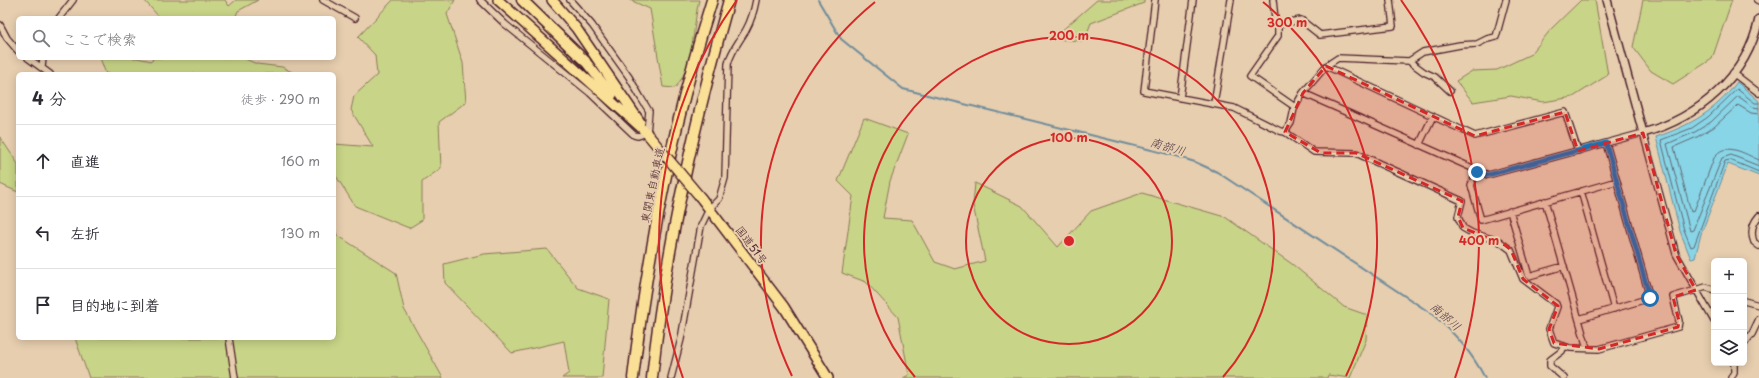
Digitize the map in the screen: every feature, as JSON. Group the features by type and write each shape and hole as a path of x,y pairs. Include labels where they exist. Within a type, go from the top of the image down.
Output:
{"highway":[{"name":"国道51号","path":"498,0 648,134"},
{"path":"522,0 585,62 616,87"},
{"name":"国道51号","path":"552,0 576,28 648,134 710,209 784,307 828,378"},
{"name":"東関東自動車道","path":"633,378 654,237 666,178 680,113 712,0"},
{"path":"652,378 663,292 681,198 712,59 729,0"},
{"path":"585,62 621,106 627,116"}],"street":[{"path":"61,16 74,0"},
{"path":"323,0 355,18"},
{"path":"480,0 505,24 590,93 634,134 638,136 648,134 649,111 629,77 592,26 570,0"},
{"path":"671,378 681,339 701,226 710,209 719,198 725,178 728,64 730,56 746,30 753,14 756,0"},
{"path":"1155,0 1144,92 1234,108 1280,131 1286,132 1314,152 1356,153 1462,201 1458,217 1463,228 1472,233 1505,245 1511,250 1522,279 1556,304 1557,307 1549,329 1554,344 1599,349 1678,327 1679,321 1673,297 1706,287 1711,289"},
{"path":"1180,98 1193,0"},
{"path":"1214,104 1231,0"},
{"path":"1273,0 1274,19 1277,24 1278,36 1250,76 1295,107"},
{"path":"1277,24 1301,20 1320,35 1393,26 1390,0"},
{"path":"1409,61 1423,52 1460,44 1477,44 1487,38 1496,37 1506,0"},
{"path":"1607,0 1676,254 1711,315"},
{"path":"1303,93 1477,172 1488,175 1643,133 1670,124 1702,107 1734,73 1752,42 1759,19"},
{"path":"0,25 7,38 16,49"},
{"path":"1286,132 1291,123 1295,107 1303,93 1326,66 1338,58 1409,61 1424,72 1435,77 1450,91"},
{"path":"31,60 48,72"},
{"path":"42,67 43,60"},
{"path":"1326,66 1475,136 1565,112 1578,151"},
{"path":"1734,73 1759,93"},
{"path":"1419,146 1433,116"},
{"path":"1579,319 1650,298 1606,143"},
{"path":"1477,172 1471,185 1481,220 1617,181"},
{"path":"1581,191 1614,309"},
{"path":"1545,201 1587,348"},
{"path":"1510,211 1528,276 1564,266"},
{"path":"1759,216 1754,222 1752,233 1754,242 1759,246"},
{"path":"1747,302 1759,305"},
{"path":"1747,340 1752,334 1759,319"},
{"path":"229,340 235,378"},
{"path":"1564,346 1562,351 1550,360 1550,366 1564,378"},
{"path":"1731,378 1734,372 1734,366"}],"highlighted area":[{"path":"1326,66 1475,136 1565,112 1578,151 1643,133 1676,254 1696,290 1673,297 1679,321 1678,327 1599,349 1554,343 1549,329 1558,306 1523,279 1511,250 1505,245 1463,228 1458,217 1462,201 1356,153 1321,153 1285,132 1303,93"}],"green space":[{"path":"144,0 225,0 229,6 236,0 258,0 238,11 236,16 158,16"},
{"path":"393,0 455,0 447,14 463,63 466,102 439,122 441,168 422,182 422,220 409,228 355,206 336,176 336,144 373,147 351,110 354,96 377,75 375,55 358,37"},
{"path":"630,0 699,0 690,58 681,79 675,88 663,87 650,9"},
{"path":"1097,0 1144,0 1144,3 1091,23 1084,41 1052,39"},
{"path":"1581,0 1595,0 1608,75 1573,97 1543,102 1511,96 1473,102 1456,81 1472,71 1497,70 1531,54 1552,28"},
{"path":"1643,0 1732,0 1712,59 1673,84 1651,71 1633,47"},
{"path":"101,60 248,60 257,64 282,67 292,72 105,72"},
{"path":"864,118 908,134 890,181 883,218 912,220 935,262 955,269 985,261 973,205 975,183 1022,206 1058,247 1091,211 1142,193 1225,217 1292,264 1344,307 1367,315 1366,340 1350,378 1328,375 1327,378 903,378 909,375 898,317 866,282 842,273 853,196 838,181"},
{"path":"0,137 16,161 16,191 0,184"},
{"path":"336,232 337,235 396,273 404,309 443,378 89,378 76,340 336,340"},
{"path":"547,249 578,288 609,299 602,378 562,378 569,373 564,341 512,353 445,283 444,264 484,254"}],"water":[{"path":"1737,82 1759,101 1759,176 1728,164 1701,234 1695,258 1691,259 1680,231 1656,137 1680,128 1701,116 1720,101"}],"waterway":[{"name":"南部川","path":"818,0 841,39 903,89 1172,155 1195,162 1217,172 1432,314 1462,343 1485,378"}],"route":[{"path":"1477,172 1488,175 1606,143 1650,298"}]}
